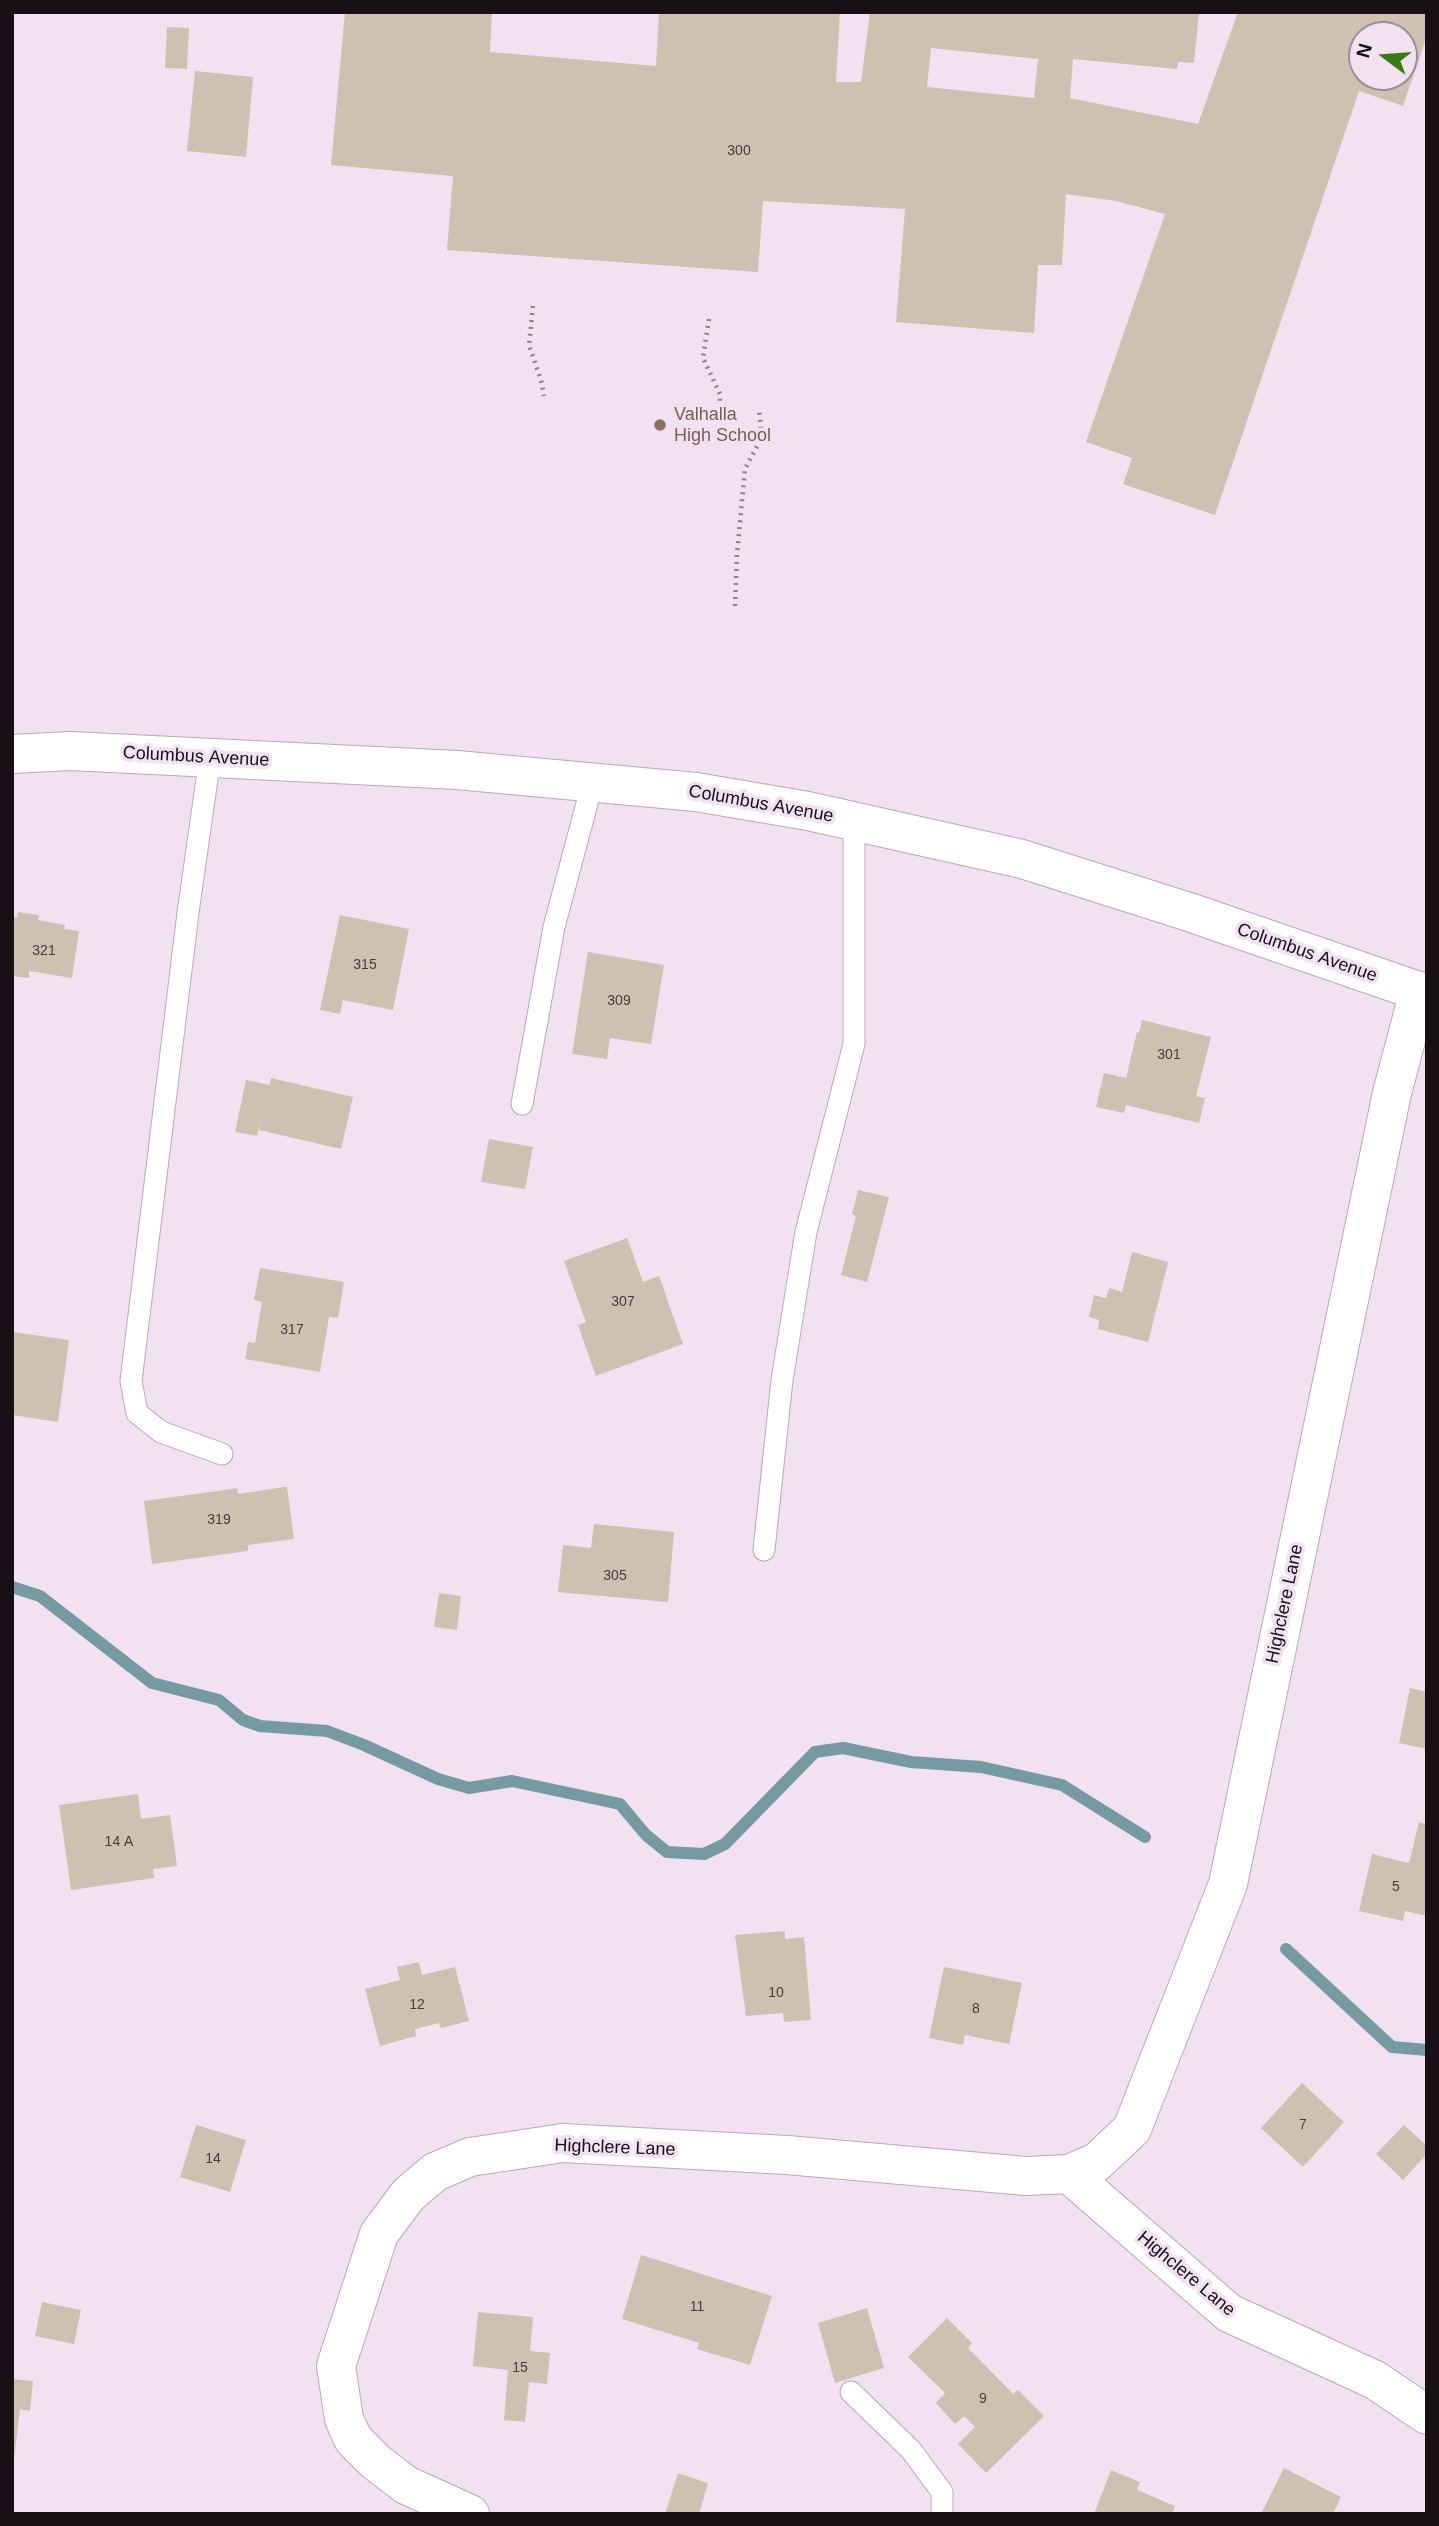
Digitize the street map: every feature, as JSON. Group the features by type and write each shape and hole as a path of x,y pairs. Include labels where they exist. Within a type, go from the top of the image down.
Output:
{"street":[{"name":"Columbus Avenue","path":"12,739 70,751"},
{"name":"Columbus Avenue","path":"12,754 70,751 457,770 696,792 854,820 1022,859 1189,912 1423,993"},
{"name":"Highclere Lane","path":"470,2514 407,2485 376,2462 353,2439 344,2419 336,2366 379,2234 408,2195 435,2172 470,2157 563,2143 788,2155 1026,2176 1069,2174 1097,2162 1132,2129 1228,1884 1392,1093 1423,993"},
{"name":"Highclere Lane","path":"1069,2174 1229,2314 1375,2380 1427,2415"}],"lane":[{"path":"210,758 183,953 131,1381 138,1413 161,1432 222,1454"},
{"path":"522,1104 554,927 593,781"},
{"path":"764,1550 782,1380 806,1233 854,1044 854,820"},
{"path":"850,2392 911,2450 942,2492 942,2514"}],"path":[{"path":"533,306 529,345 544,396"},
{"path":"709,319 703,358 720,394 720,409"},
{"path":"735,606 745,469 762,437 759,409"}],"building":[{"path":"345,12 492,12 490,52 656,66 659,12 840,12 836,82 861,82 870,12 1199,12 1194,63 1178,62 1177,69 1073,59 1070,98 1198,124 1238,12 1427,12 1427,36 1418,62 1418,21 1348,21 1348,91 1359,91 1215,515 1123,484 1132,458 1086,442 1165,214 1116,201 1066,194 1062,265 1038,265 1034,333 896,322 905,209 763,201 758,272 447,250 453,176 331,165","holes":["931,48 1038,59 1034,98 927,87"]},
{"path":"167,27 189,28 187,69 165,68"},
{"path":"195,71 253,77 246,157 187,151"},
{"path":"1359,91 1408,91 1403,106"},
{"path":"18,912 39,915 38,920 65,925 64,929 79,931 72,978 29,971 29,978 12,976 12,917 17,918"},
{"path":"340,915 409,929 393,1010 343,1000 340,1014 320,1010"},
{"path":"588,952 664,965 651,1044 610,1038 607,1059 572,1054"},
{"path":"1142,1020 1211,1037 1196,1096 1205,1098 1199,1123 1126,1105 1124,1113 1096,1107 1104,1073 1126,1078"},
{"path":"271,1078 353,1097 341,1149 259,1130 260,1122 257,1136 235,1132 246,1080 270,1085"},
{"path":"489,1139 533,1147 525,1189 481,1182"},
{"path":"858,1190 889,1197 867,1282 841,1275 856,1216 852,1214"},
{"path":"627,1238 643,1282 659,1276 683,1344 596,1376 578,1325 586,1322 564,1261"},
{"path":"1132,1252 1168,1262 1148,1342 1098,1329 1099,1320 1089,1317 1094,1295 1106,1298 1109,1288 1122,1292"},
{"path":"260,1268 344,1282 338,1318 329,1317 320,1372 245,1359 248,1342 255,1343 262,1302 254,1300"},
{"path":"12,1332 69,1340 58,1422 13,1415"},
{"path":"287,1487 294,1539 248,1545 248,1551 152,1564 144,1501 237,1488 238,1494"},
{"path":"594,1524 674,1532 668,1602 558,1592 563,1545 591,1548"},
{"path":"439,1593 461,1596 457,1630 434,1627"},
{"path":"1410,1688 1427,1692 1427,1749 1399,1743"},
{"path":"138,1794 141,1819 170,1815 177,1866 153,1869 154,1878 71,1890 59,1805"},
{"path":"1419,1822 1427,1824 1427,1916 1405,1911 1403,1921 1359,1911 1372,1854 1409,1863"},
{"path":"785,1931 785,1939 804,1937 811,2020 784,2022 783,2013 746,2016 735,1935"},
{"path":"419,1962 422,1975 455,1967 469,2021 441,2028 439,2023 415,2029 416,2036 380,2046 365,1989 400,1980 397,1967"},
{"path":"944,1967 1022,1983 1009,2044 965,2035 963,2045 929,2038"},
{"path":"1302,2083 1344,2122 1303,2167 1261,2128"},
{"path":"196,2125 246,2140 230,2192 180,2177"},
{"path":"1404,2125 1427,2146 1427,2154 1403,2180 1376,2154"},
{"path":"641,2255 772,2296 750,2365 697,2349 699,2343 622,2319"},
{"path":"42,2302 81,2310 74,2344 35,2336"},
{"path":"867,2308 884,2368 835,2383 818,2323"},
{"path":"478,2312 533,2317 530,2351 550,2353 547,2384 529,2382 525,2422 504,2420 508,2370 473,2366"},
{"path":"947,2318 972,2343 968,2348 1013,2394 1018,2390 1044,2416 986,2473 958,2444 975,2427 964,2416 955,2424 936,2403 945,2393 908,2357"},
{"path":"12,2379 33,2381 30,2411 20,2409 14,2459"},
{"path":"1284,2468 1341,2497 1333,2514 1261,2514"},
{"path":"1111,2470 1140,2482 1137,2490 1175,2506 1172,2514 1094,2514"},
{"path":"678,2473 708,2483 699,2514 665,2514"}],"waterway":[{"path":"12,1587 40,1596 152,1683 219,1700 243,1720 260,1726 327,1731 438,1779 469,1788 512,1781 620,1804 646,1835 667,1852 704,1854 725,1844 815,1752 843,1748 911,1762 981,1767 1062,1785 1145,1837"},
{"path":"1286,1949 1392,2047 1427,2050"}],"place":[{"name":"Valhalla High School","path":"660,425"}]}
